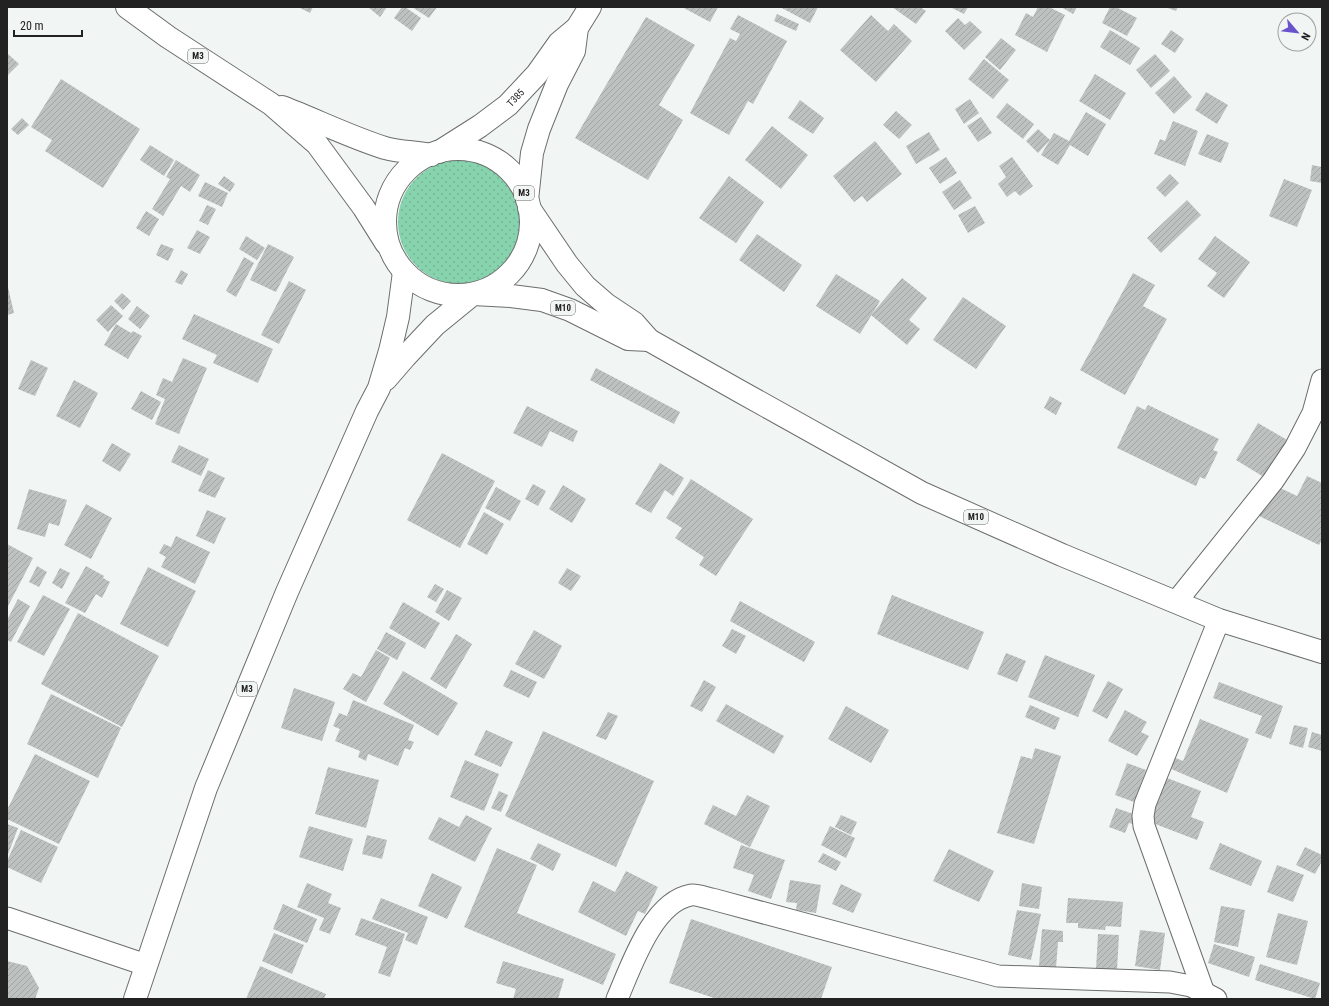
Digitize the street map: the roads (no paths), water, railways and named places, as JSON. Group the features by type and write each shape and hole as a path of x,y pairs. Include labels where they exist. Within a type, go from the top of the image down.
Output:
{"main road":[{"name":"M3","path":"127,7 168,37 271,104 317,144 364,208 390,248 396,261 404,272 418,284 435,292 454,295 473,294 490,288 506,277 519,263 527,245 530,227 528,204 520,183 508,169 493,158 476,152 457,149 435,153 386,148 338,130 307,116 271,104"},
{"name":"T385","path":"528,204 532,152 539,128 557,84 574,51 578,28 590,7"},
{"name":"T385","path":"435,153 480,126 508,106 537,74 559,43 578,28"},
{"name":"M3","path":"390,248 385,230 386,211 391,193 401,177 414,164 435,153"},
{"name":"M10","path":"528,204 567,264 585,286 607,305 634,323 649,340 922,493 1062,555 1219,620 1322,652"},
{"name":"M3","path":"135,999 206,788 287,592 367,411 379,388 398,317 404,272"},
{"name":"M3","path":"379,388 435,325 473,294"},
{"name":"M10","path":"473,294 511,296 542,300 570,310 628,339 649,340"}],"street":[{"path":"1176,602 1273,481 1295,448 1313,413 1322,380"},
{"path":"1210,996 1144,826 1142,816 1145,804 1219,620"},
{"path":"617,999 643,940 656,918 673,903 692,895 712,899 998,976 1170,982 1191,986 1210,996"},
{"path":"7,918 146,965"}]}
